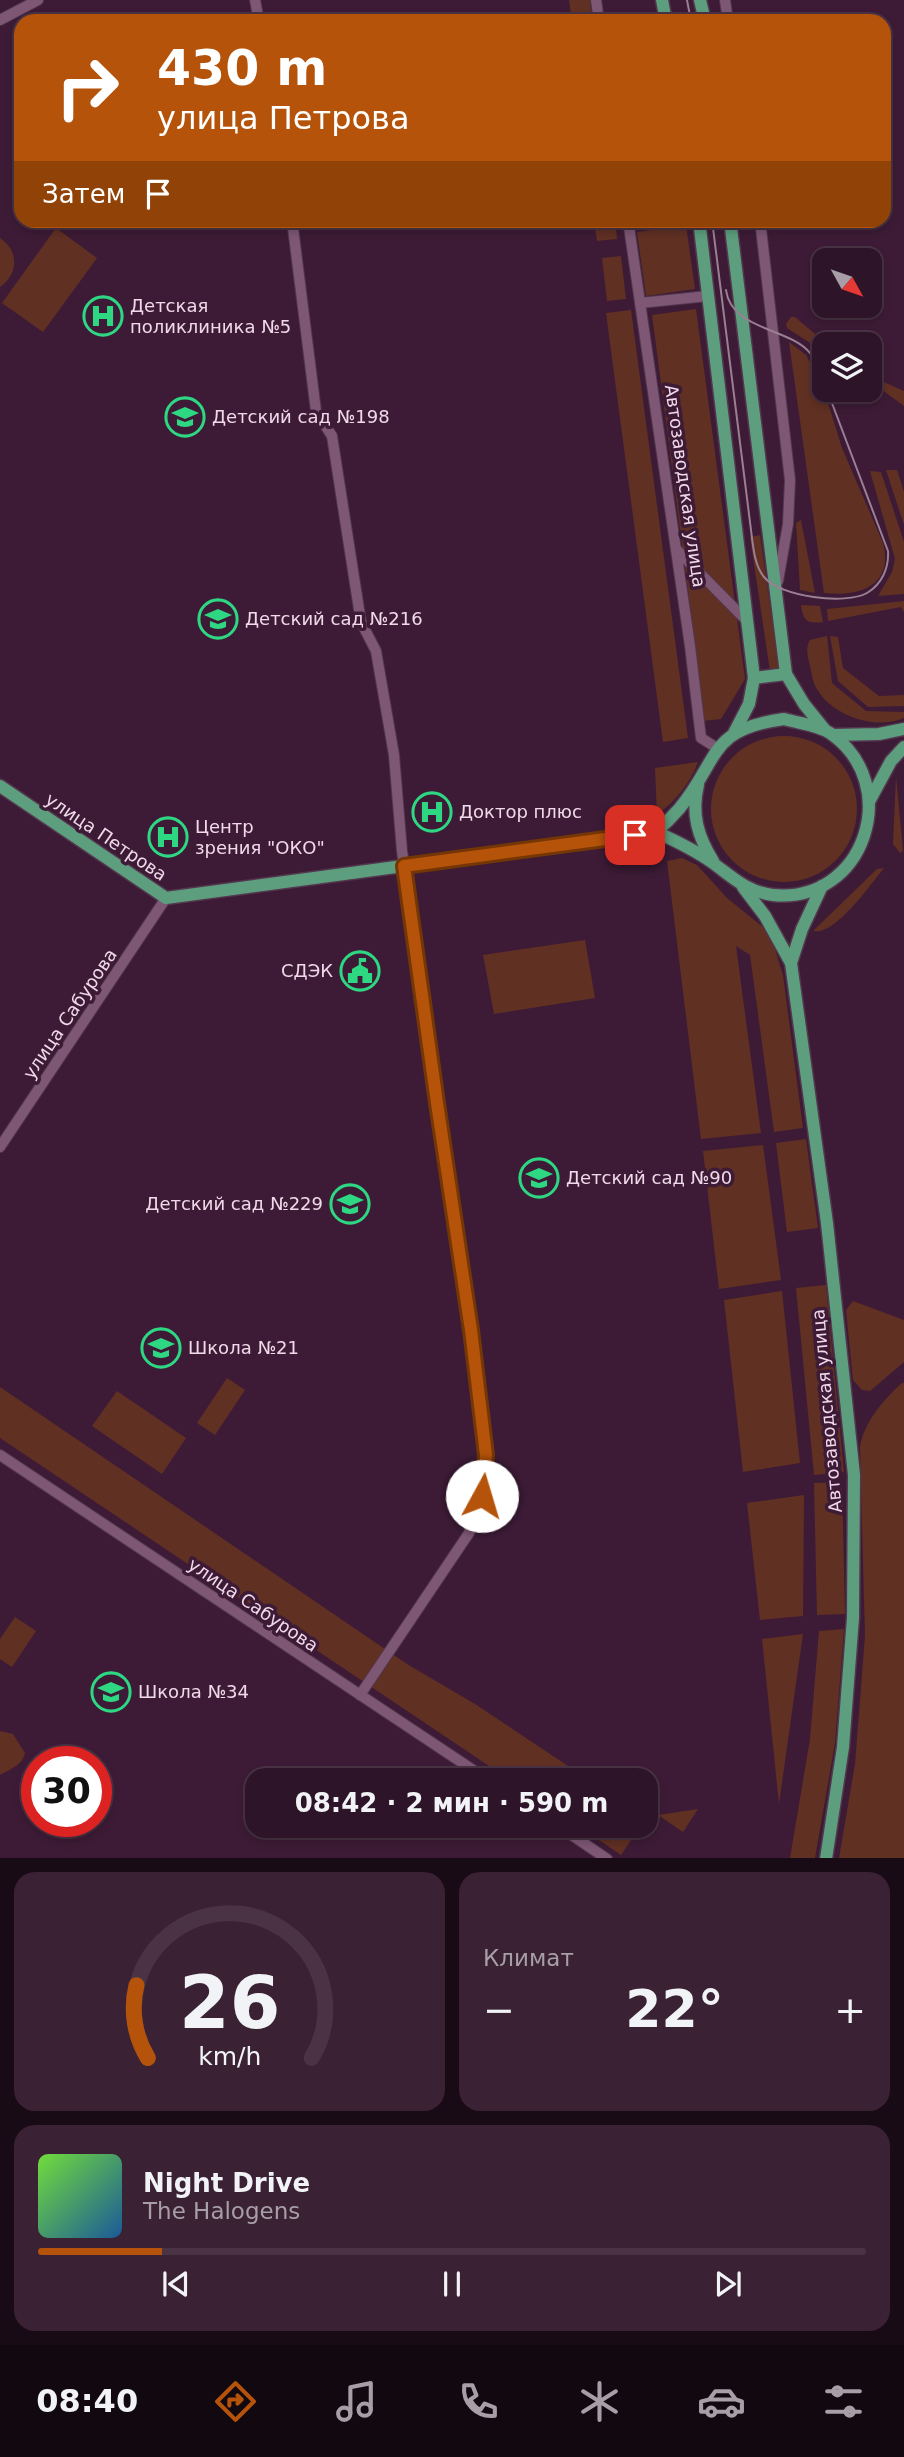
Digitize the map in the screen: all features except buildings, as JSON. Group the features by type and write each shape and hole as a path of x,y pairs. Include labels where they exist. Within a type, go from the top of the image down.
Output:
{"main road":[{"path":"700,228 754,678 750,704 734,733"},
{"path":"731,228 786,674 804,704 851,752 864,775 870,800 868,826 852,864 822,886 798,894 772,895 743,887"},
{"path":"754,678 786,674"},
{"path":"791,963 765,915 743,887 687,846 656,832 680,808 717,748 734,733 758,723 784,719 829,732 879,734 904,729"},
{"path":"870,800 891,761 904,747"},
{"path":"699,777 695,800 696,823 703,845 715,864"},
{"name":"улица Петрова","path":"0,786 166,898 656,832"},
{"path":"791,963 802,929 822,886"},
{"name":"Автозаводская улица","path":"791,963 827,1223 854,1475 853,1618 843,1747 826,1858"}],"street":[{"path":"0,20 38,0"},
{"path":"293,228 316,411 332,436 361,622 376,651 394,755 404,866 471,1330 486,1455 482,1496 469,1533 360,1695"},
{"name":"Автозаводская улица","path":"629,228 701,738 717,748"},
{"path":"761,228 790,480 788,524 776,592"},
{"path":"640,303 708,296"},
{"path":"676,548 745,618"},
{"name":"улица Сабурова","path":"0,1147 166,898"},
{"name":"улица Сабурова","path":"0,1455 470,1768"},
{"path":"577,1838 607,1858"}],"shaded area":[{"path":"569,0 590,0 591,14 571,14"},
{"path":"56,228 97,258 43,332 2,303"},
{"path":"595,228 616,228 617,239 597,241"},
{"path":"686,228 695,289 646,296 637,232"},
{"path":"0,238 11,249 14,262 11,275 0,287"},
{"path":"621,256 626,299 607,301 602,258"},
{"path":"696,309 745,679 721,719 703,721 652,315"},
{"path":"631,310 688,738 663,742 606,313"},
{"path":"791,317 795,317 813,332 812,344 787,328 786,324"},
{"path":"789,342 806,355 812,366 812,402 828,402 842,448 883,543 883,570 871,586 850,593 824,593"},
{"path":"882,381 904,391 904,406 882,390"},
{"path":"886,470 897,470 904,492 904,525"},
{"path":"870,471 881,472 904,542 904,594 878,596 892,572 895,559"},
{"path":"801,520 815,593 800,590 796,523"},
{"path":"760,535 779,668 776,672 770,671 750,537"},
{"path":"904,601 904,612 901,607 828,621 827,609"},
{"path":"801,605 820,606 823,622 807,620"},
{"path":"827,636 832,683 866,711 904,712 904,718 882,723 869,722 846,714 826,701 814,683 807,649 810,640"},
{"path":"830,636 838,637 843,668 879,696 904,695 904,706 868,707 838,681"},
{"path":"784,736 812,742 835,758 851,781 857,809 851,837 835,860 812,876 784,882 756,876 733,860 717,837 711,809 717,781 733,758 756,742"},
{"path":"698,762 681,792 657,815 655,768"},
{"path":"896,776 903,851 900,853 893,844"},
{"path":"682,858 697,865 727,898 763,927 772,939 783,975 803,1128 774,1132 750,955 736,946 761,1133 701,1139 667,861"},
{"path":"884,868 841,918 822,931 813,931 877,869"},
{"path":"585,940 595,998 494,1014 483,955"},
{"path":"806,1139 818,1228 787,1232 776,1143"},
{"path":"763,1145 781,1280 719,1289 703,1151"},
{"path":"826,1285 844,1472 814,1475 796,1288"},
{"path":"782,1291 800,1463 743,1472 724,1300"},
{"path":"853,1301 904,1320 904,1362 870,1391 862,1390 853,1380 846,1310"},
{"path":"227,1378 245,1390 215,1435 197,1423"},
{"path":"902,1383 904,1858 839,1858 855,1764 865,1636 860,1447 876,1412"},
{"path":"0,1387 407,1664 475,1704 571,1768 492,1768 0,1438"},
{"path":"117,1391 186,1438 162,1474 92,1426"},
{"path":"842,1482 845,1614 817,1615 814,1483"},
{"path":"804,1495 803,1616 760,1620 747,1503"},
{"path":"15,1617 36,1631 12,1667 0,1659 0,1639"},
{"path":"844,1629 835,1743 815,1858 790,1858 810,1739 819,1631"},
{"path":"803,1634 779,1804 762,1639"},
{"path":"0,1731 13,1734 21,1747 21,1761 0,1775"},
{"path":"698,1809 683,1832 658,1815"},
{"path":"596,1838 632,1838 621,1855"}],"tram line":[{"path":"687,0 690,14"},
{"path":"713,228 752,542 758,567 764,577 784,590 814,597 857,597 877,585 886,569 888,551 832,402"},
{"path":"726,290 730,303 738,313 801,345 812,357"}],"place":[{"name":"Детская поликлиника №5","path":"103,316"},
{"name":"Детский сад №198","path":"185,417"},
{"name":"Детский сад №216","path":"218,619"},
{"name":"Доктор плюс","path":"432,812"},
{"name":"Центр зрения \"ОКО\"","path":"168,837"},
{"name":"СДЭК","path":"360,971"},
{"name":"Детский сад №90","path":"539,1178"},
{"name":"Детский сад №229","path":"350,1204"},
{"name":"Школа №21","path":"161,1348"},
{"name":"Школа №34","path":"111,1692"}],"route":[{"path":"482,1496 486,1455 471,1330 404,866 635,835"}]}
